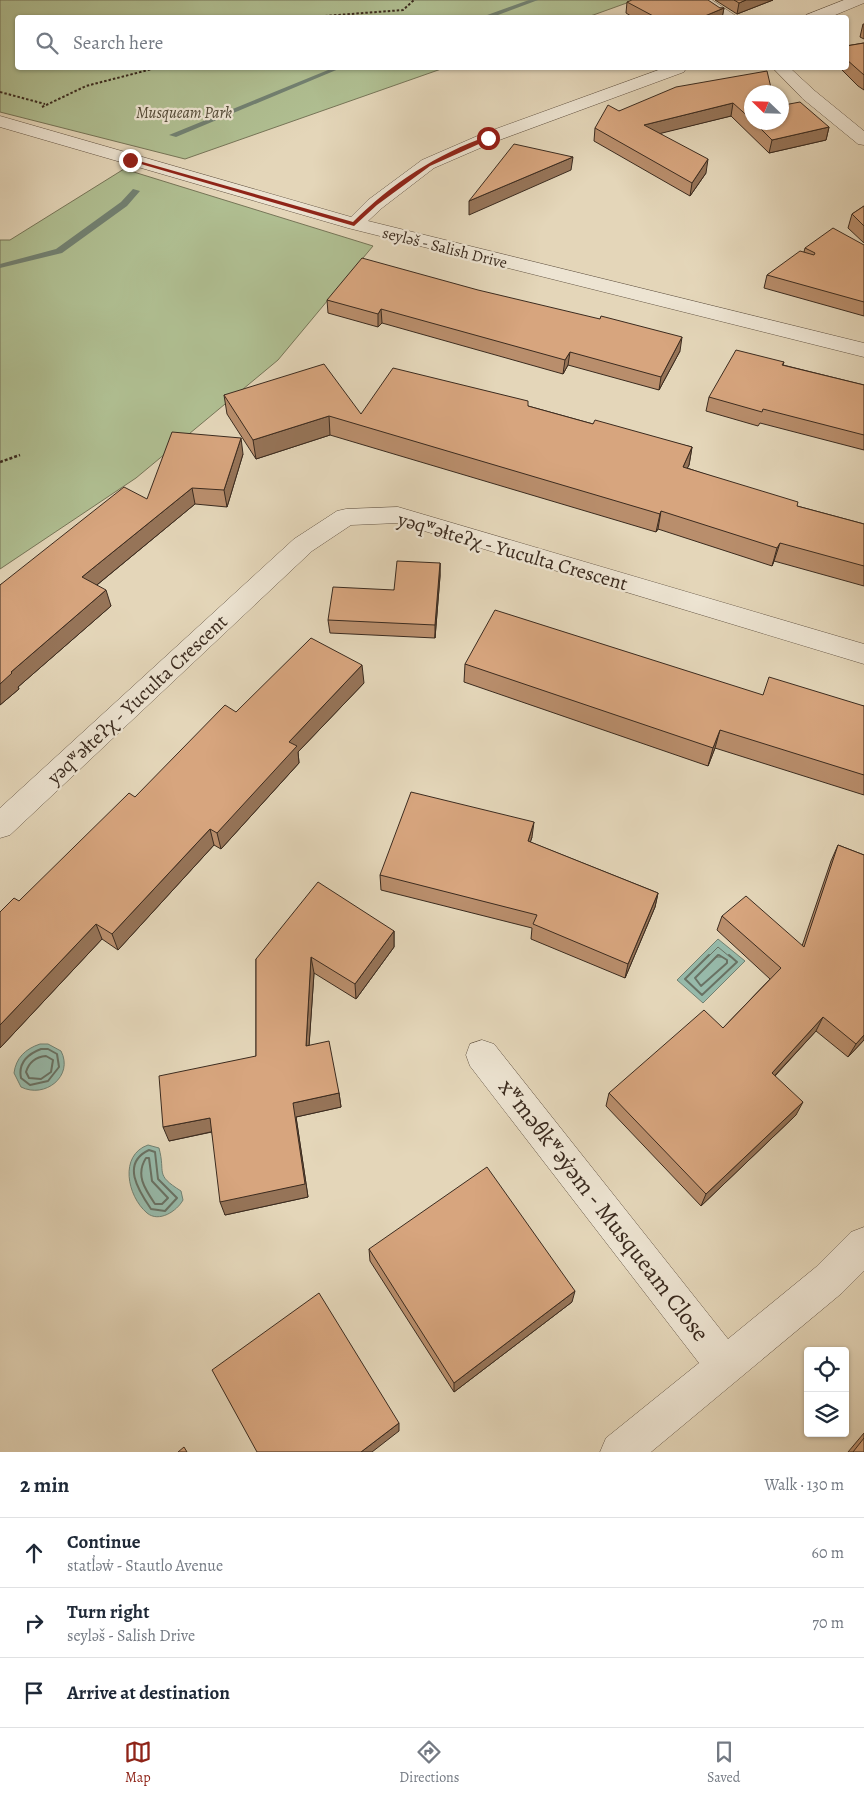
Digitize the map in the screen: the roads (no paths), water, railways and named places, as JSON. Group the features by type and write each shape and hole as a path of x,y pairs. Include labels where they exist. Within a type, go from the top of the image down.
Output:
{"street":[{"path":"701,0 726,15"},
{"path":"820,15 858,0"},
{"path":"354,224 375,204 428,164 488,138 673,70"},
{"path":"783,70 864,140"},
{"name":"seyləš - Salish Drive","path":"8,124 354,224 864,350"},
{"name":"yəqʷəɬteʔχ - Yuculta Crescent","path":"0,826 303,545 346,516 398,515 864,654"},
{"name":"xʷməθkʷəy̓əm - Musqueam Close","path":"482,1055 725,1366"},
{"path":"620,1452 829,1280 864,1245"}],"water":[{"path":"718,939 745,961 703,1003 677,980"},
{"path":"40,1044 48,1044 61,1051 64,1069 55,1083 39,1090 30,1090 21,1087 14,1073 15,1068 19,1059 26,1051"},
{"path":"148,1145 159,1148 162,1173 167,1181 181,1191 183,1200 172,1212 157,1217 147,1213 140,1206 131,1187 129,1176 133,1157 139,1150"}],"waterway":[{"path":"491,15 535,0"},
{"path":"173,135 333,70"},
{"path":"0,266 59,251 124,204 136,191"}],"park label":[{"name":"Musqueam Park","path":"184,112"}]}
